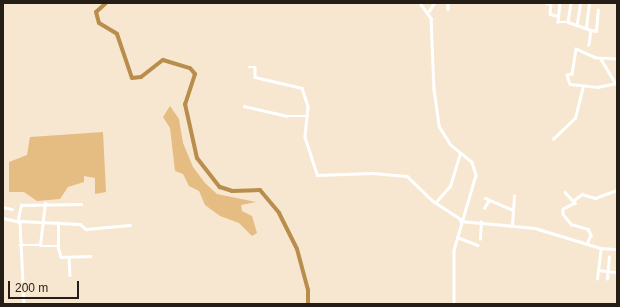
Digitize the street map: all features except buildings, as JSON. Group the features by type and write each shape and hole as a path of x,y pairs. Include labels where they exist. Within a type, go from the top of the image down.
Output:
{"street":[{"path":"420,3 429,12 432,27 439,126 460,153 474,165 477,179 460,220 452,268 454,304"},
{"path":"429,12 434,3"},
{"path":"448,3 448,9"},
{"path":"546,3 550,3 550,14 558,16"},
{"path":"560,3 558,16 560,23 577,23 596,31 598,10"},
{"path":"568,22 571,3"},
{"path":"577,23 580,3"},
{"path":"586,27 589,3"},
{"path":"589,45 591,30"},
{"path":"601,59 616,84 583,86 569,83 567,75 572,74 575,49 601,59 617,60"},
{"path":"249,67 255,67 255,77 283,86 300,86 306,97 307,116 305,136 316,174 407,176 435,202 460,220 544,230 601,248 617,249"},
{"path":"553,139 575,118 583,86"},
{"path":"244,106 287,116 307,116"},
{"path":"435,202 450,186 460,153"},
{"path":"574,200 582,194 595,198 608,190 617,190"},
{"path":"565,192 574,200 575,205 562,210 571,224 588,230 591,235 587,244"},
{"path":"512,225 514,196"},
{"path":"486,198 513,210"},
{"path":"484,208 489,200"},
{"path":"39,246 45,222 45,204"},
{"path":"24,304 20,245 20,206 81,204"},
{"path":"3,207 12,209"},
{"path":"3,218 80,224 86,229 130,225"},
{"path":"58,222 58,246 60,257 90,256"},
{"path":"480,239 481,222"},
{"path":"570,228 571,224"},
{"path":"457,238 478,245"},
{"path":"20,245 58,246"},
{"path":"597,279 601,248"},
{"path":"69,257 70,276"},
{"path":"606,279 609,257"},
{"path":"598,270 615,272"}],"shaded area":[{"path":"170,106 179,119 183,143 193,167 205,183 217,194 256,202 241,205 242,211 252,216 257,233 252,236 239,223 220,216 205,205 199,191 189,186 183,174 175,171 170,128 163,117"},
{"path":"103,132 106,192 95,194 95,178 84,176 84,182 68,187 60,199 37,201 24,192 9,192 9,162 27,155 30,137"}],"waterway":[{"path":"106,3 96,12 99,23 117,34 132,78 141,77 163,60 190,68 195,74 185,104 197,158 220,187 232,191 260,190 279,213 297,249 308,290 308,304"}]}
